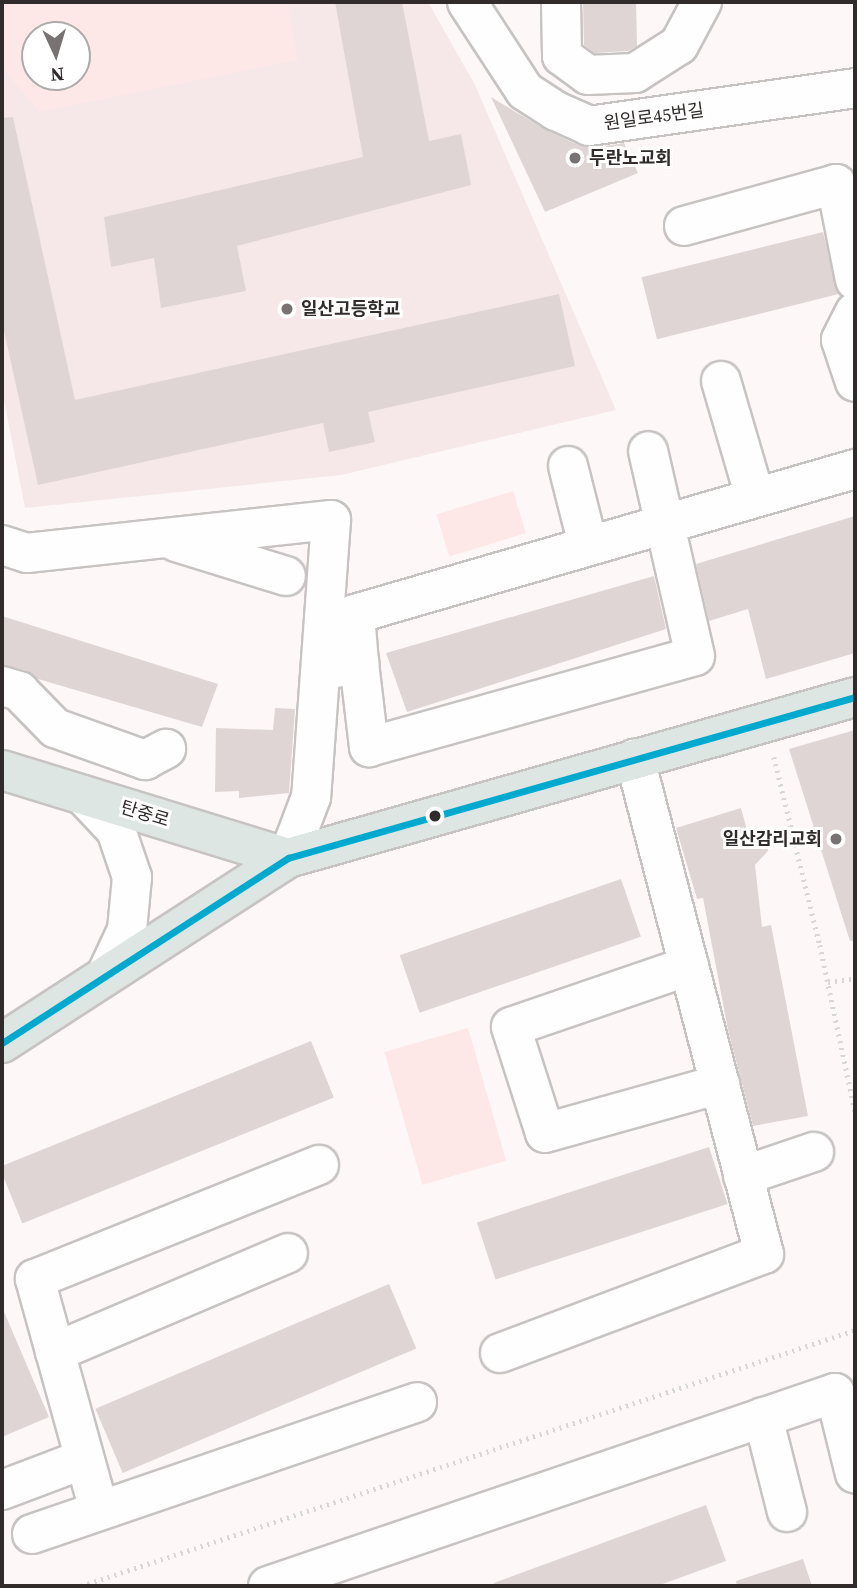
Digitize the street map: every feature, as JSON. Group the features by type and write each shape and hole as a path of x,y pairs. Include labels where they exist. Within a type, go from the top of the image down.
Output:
{"main road":[{"path":"2,1043 288,858 855,697"},
{"name":"탄중로","path":"2,769 288,858"}],"street":[{"name":"원일로45번길","path":"467,2 525,91 555,111 589,126 855,88"},
{"path":"561,2 562,56 588,75 635,73 680,45 702,2"},
{"path":"684,226 836,184 855,280"},
{"path":"855,312 841,340 855,382"},
{"path":"721,381 755,497"},
{"path":"648,452 665,522 695,656 369,747 355,614 665,522 855,469"},
{"path":"568,466 588,545"},
{"path":"2,545 27,553 331,520 311,797 288,858"},
{"path":"160,537 286,576"},
{"path":"319,670 359,663"},
{"path":"2,686 19,691 55,728 145,760 166,749"},
{"path":"500,1353 764,1254 635,760"},
{"path":"83,795 116,830 132,877 127,930 106,975"},
{"path":"689,966 511,1027 545,1133 720,1084"},
{"path":"743,1176 814,1152"},
{"path":"99,1510 35,1279 319,1166"},
{"path":"55,1352 288,1252"},
{"path":"268,1586 835,1393 855,1474"},
{"path":"33,1534 417,1402"},
{"path":"763,1417 787,1512"},
{"path":"2,1490 84,1459"}],"path":[{"path":"774,755 828,982 855,1111"},
{"path":"828,982 855,978"},
{"path":"81,1586 855,1330"}],"shaded area":[{"name":"일산고등학교","path":"2,2 428,2 475,85 616,410 341,475 25,508 2,390 2,124 5,122 2,117"},
{"path":"2,2 287,2 298,60 39,112 22,91 91,91 91,21 21,21 21,90 2,67"},
{"path":"513,491 526,533 449,556 436,514"},
{"path":"468,1028 506,1161 422,1185 384,1052"}],"building":[{"path":"335,2 402,2 429,141 461,134 471,185 237,246 246,291 161,308 154,258 111,267 104,217 363,157"},
{"path":"583,2 636,2 637,46 628,51 595,53 584,45"},
{"name":"두란노교회","path":"491,97 544,129 580,146 592,148 624,143 638,173 545,212"},
{"path":"13,117 75,400 559,294 575,366 368,412 375,442 329,452 323,423 38,485 2,322 2,118"},
{"path":"823,232 838,294 657,339 642,277"},
{"path":"855,516 855,653 766,679 748,609 709,621 696,564"},
{"path":"654,576 666,629 407,712 386,653"},
{"path":"2,616 218,684 202,727 38,679 25,670 2,665"},
{"path":"275,708 295,709 289,793 239,798 239,791 215,792 216,728 273,730"},
{"name":"일산감리교회","path":"855,730 855,941 850,941 789,749"},
{"path":"741,808 747,830 765,836 768,851 755,865 762,927 771,925 808,1116 753,1126 728,1030 703,898 697,899 676,828"},
{"path":"621,879 641,937 420,1013 400,955"},
{"path":"311,1041 334,1098 22,1223 2,1173 2,1166"},
{"path":"709,1147 728,1204 495,1279 477,1222"},
{"path":"389,1284 416,1348 123,1473 95,1409"},
{"path":"2,1307 49,1417 2,1437"},
{"path":"706,1505 726,1561 657,1586 494,1586 494,1583"},
{"path":"803,1559 812,1586 737,1586 736,1581"}],"transit line":[{"path":"2,1043 288,858 855,697"}],"place":[{"name":"두란노교회","path":"575,158"},
{"name":"일산고등학교","path":"287,309"},
{"name":"일산감리교회","path":"836,839"}]}
